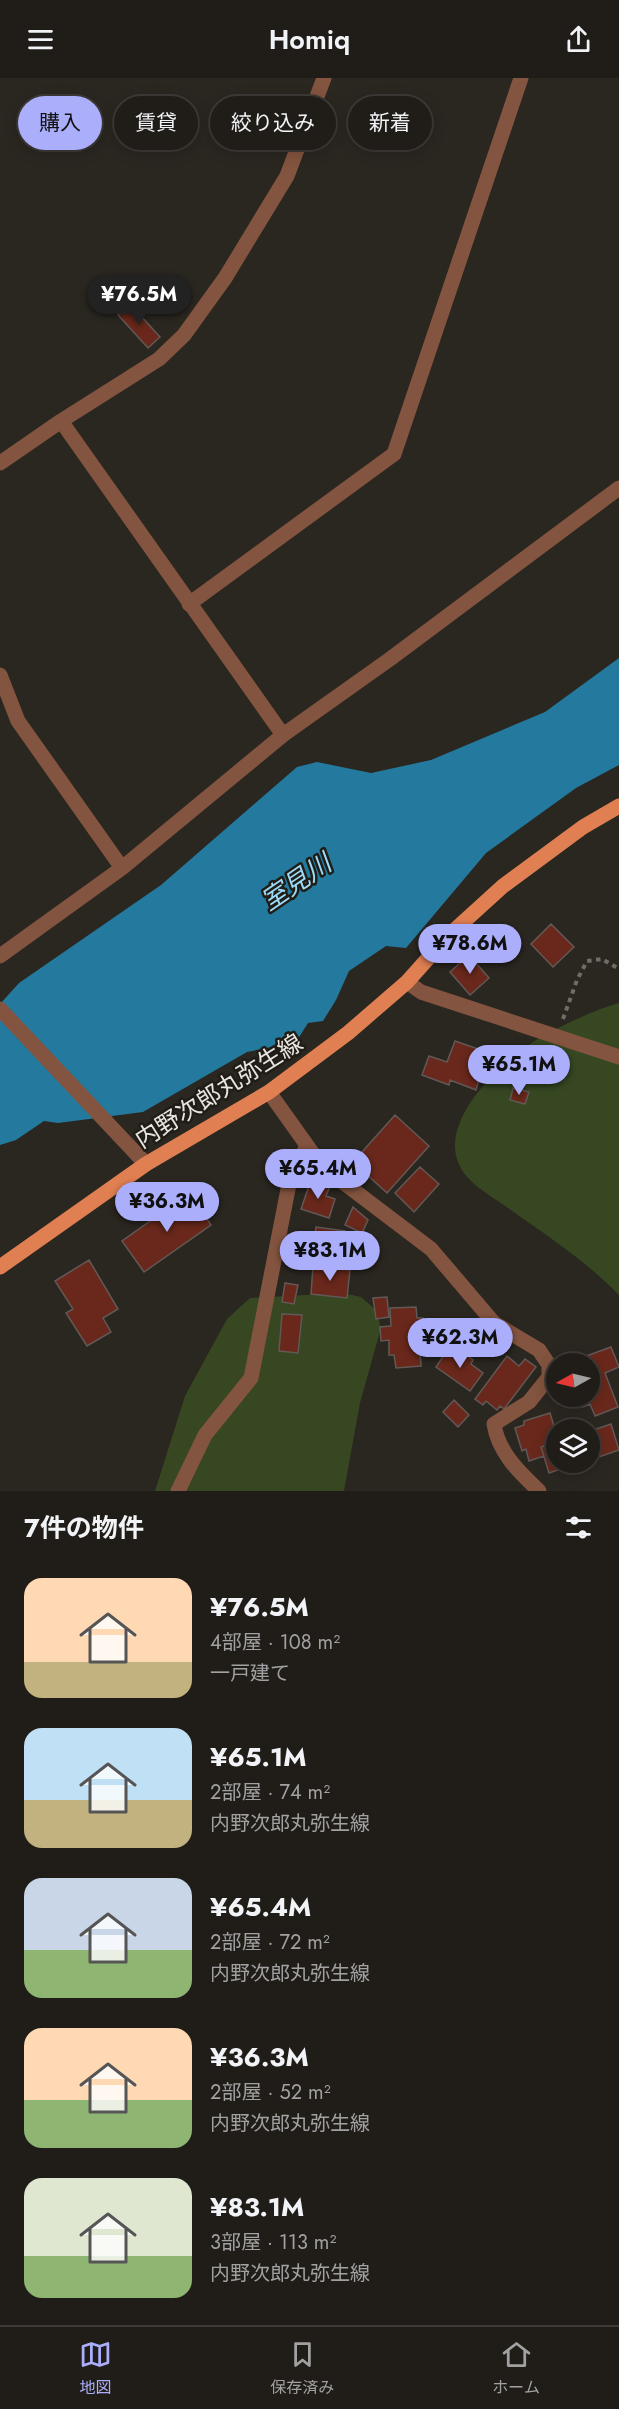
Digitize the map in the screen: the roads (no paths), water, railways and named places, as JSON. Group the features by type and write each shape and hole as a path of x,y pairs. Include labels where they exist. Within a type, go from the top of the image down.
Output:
{"main road":[{"name":"内野次郎丸弥生線","path":"0,1267 146,1164 269,1092 348,1033 406,982 448,936 503,886 583,826 619,806"}],"street":[{"path":"0,463 159,359 184,335 225,278 287,176 324,78"},
{"path":"189,604 394,454 521,78"},
{"path":"61,421 283,735"},
{"path":"0,956 122,868 283,735 390,659 619,488"},
{"path":"0,675 18,721 122,868"},
{"path":"406,982 421,992 619,1057"},
{"path":"0,1009 133,1153 146,1164"},
{"path":"269,1092 316,1158 344,1183 431,1249 494,1323 539,1350 549,1365 549,1377 529,1402 494,1424 496,1438 516,1469 538,1491"},
{"path":"178,1491 205,1435 251,1378 290,1179 307,1146"}],"water":[{"name":"室見川","path":"619,658 619,765 576,788 486,853 406,948 386,946 349,971 336,1000 323,1021 308,1023 296,1042 247,1052 143,1112 58,1123 44,1121 16,1140 0,1145 0,1004 19,983 161,885 297,767 317,762 371,773 431,760 545,712"}]}
